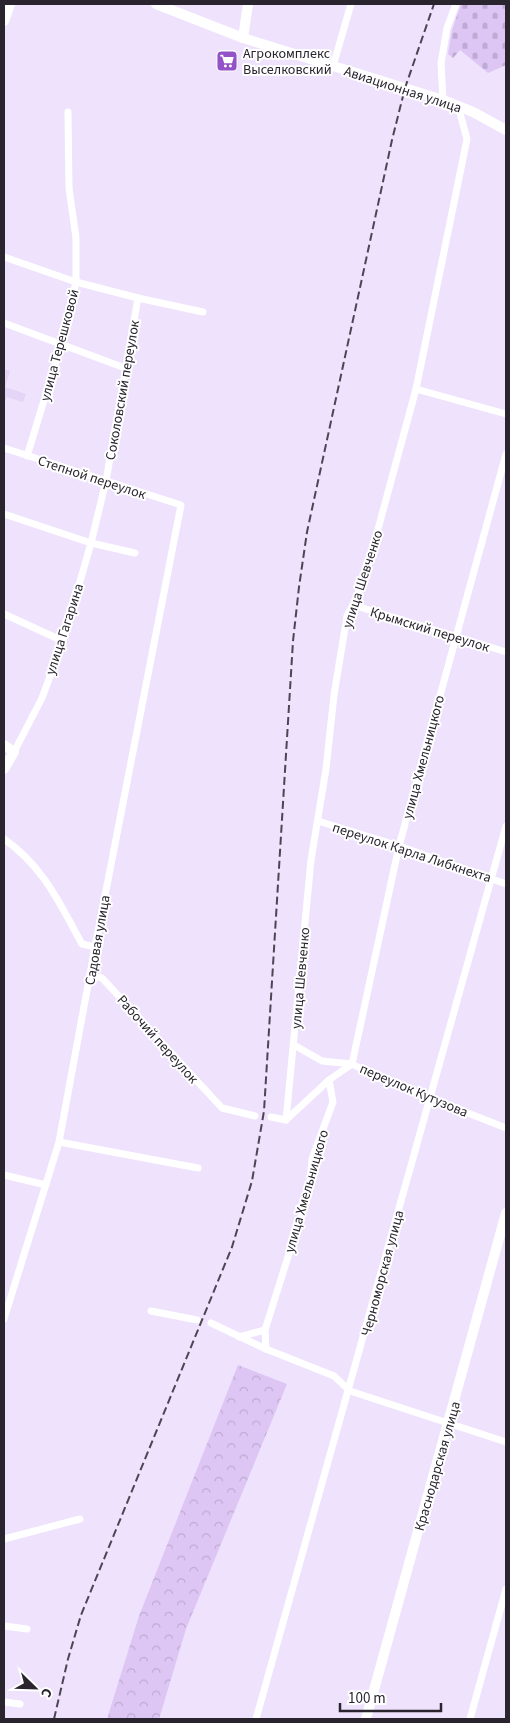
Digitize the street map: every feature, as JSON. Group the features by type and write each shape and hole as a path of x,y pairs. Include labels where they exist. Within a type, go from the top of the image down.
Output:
{"street":[{"path":"4,21 10,4"},
{"name":"Авиационная улица","path":"156,4 177,8 243,38 443,100 506,130"},
{"path":"243,38 248,4"},
{"path":"333,66 351,4"},
{"path":"443,100 441,63 447,28 456,4"},
{"name":"улица Шевченко","path":"286,1120 310,860 326,769 334,695 347,616 365,577 416,389 467,139 458,106"},
{"name":"улица Терешковой","path":"27,456 61,345 76,282 76,238 69,188 68,112"},
{"path":"4,257 76,282 203,312"},
{"name":"Соколовский переулок","path":"106,481 138,298"},
{"path":"4,323 125,368"},
{"path":"416,389 506,414"},
{"name":"Степной переулок","path":"4,448 181,505 172,557"},
{"name":"улица Хмельницкого","path":"352,1064 399,846 506,454"},
{"name":"улица Гагарина","path":"4,769 42,698 63,641 106,481"},
{"path":"4,514 91,542 134,553"},
{"name":"Садовая улица","path":"4,1319 60,1142 95,947 172,557"},
{"name":"Крымский переулок","path":"353,605 506,652"},
{"path":"4,614 63,641"},
{"path":"4,745 14,752"},
{"name":"переулок Карла Либкнехта","path":"318,821 399,846 506,884"},
{"name":"Черноморская улица","path":"256,1719 350,1391 506,826"},
{"path":"4,839 42,873 82,944 95,947"},
{"name":"Рабочий переулок","path":"90,975 102,978 222,1108 255,1116"},
{"name":"переулок Кутузова","path":"294,1045 322,1061 352,1064 379,1078 506,1128"},
{"path":"271,1117 286,1120 329,1080 352,1064"},
{"name":"улица Хмельницкого","path":"266,1349 265,1330 309,1190 312,1158 333,1102 329,1080"},
{"path":"60,1142 198,1168"},
{"path":"4,1175 46,1185"},
{"name":"Краснодарская улица","path":"366,1719 506,1213"},
{"path":"151,1311 197,1320"},
{"path":"212,1323 266,1349 334,1376 350,1391 506,1442"},
{"path":"239,1337 265,1330"},
{"path":"4,1539 80,1519"},
{"path":"470,1719 506,1590"},
{"path":"4,1626 26,1629"},
{"path":"4,1702 20,1704"}],"shaded area":[{"path":"4,369 10,371 5,387 26,394 23,402 7,397 4,403"}],"green space":[{"path":"461,4 506,4 506,65 488,73 460,50 453,58 448,54 452,30"},
{"path":"238,1365 287,1384 186,1629 159,1719 107,1719 139,1616"}],"railway":[{"path":"54,1719 68,1659 81,1615 232,1247 252,1181 264,1111 293,641 307,532 392,140 405,88 434,4"}],"place":[{"name":"Агрокомплекс Выселковский","path":"227,61"}]}
